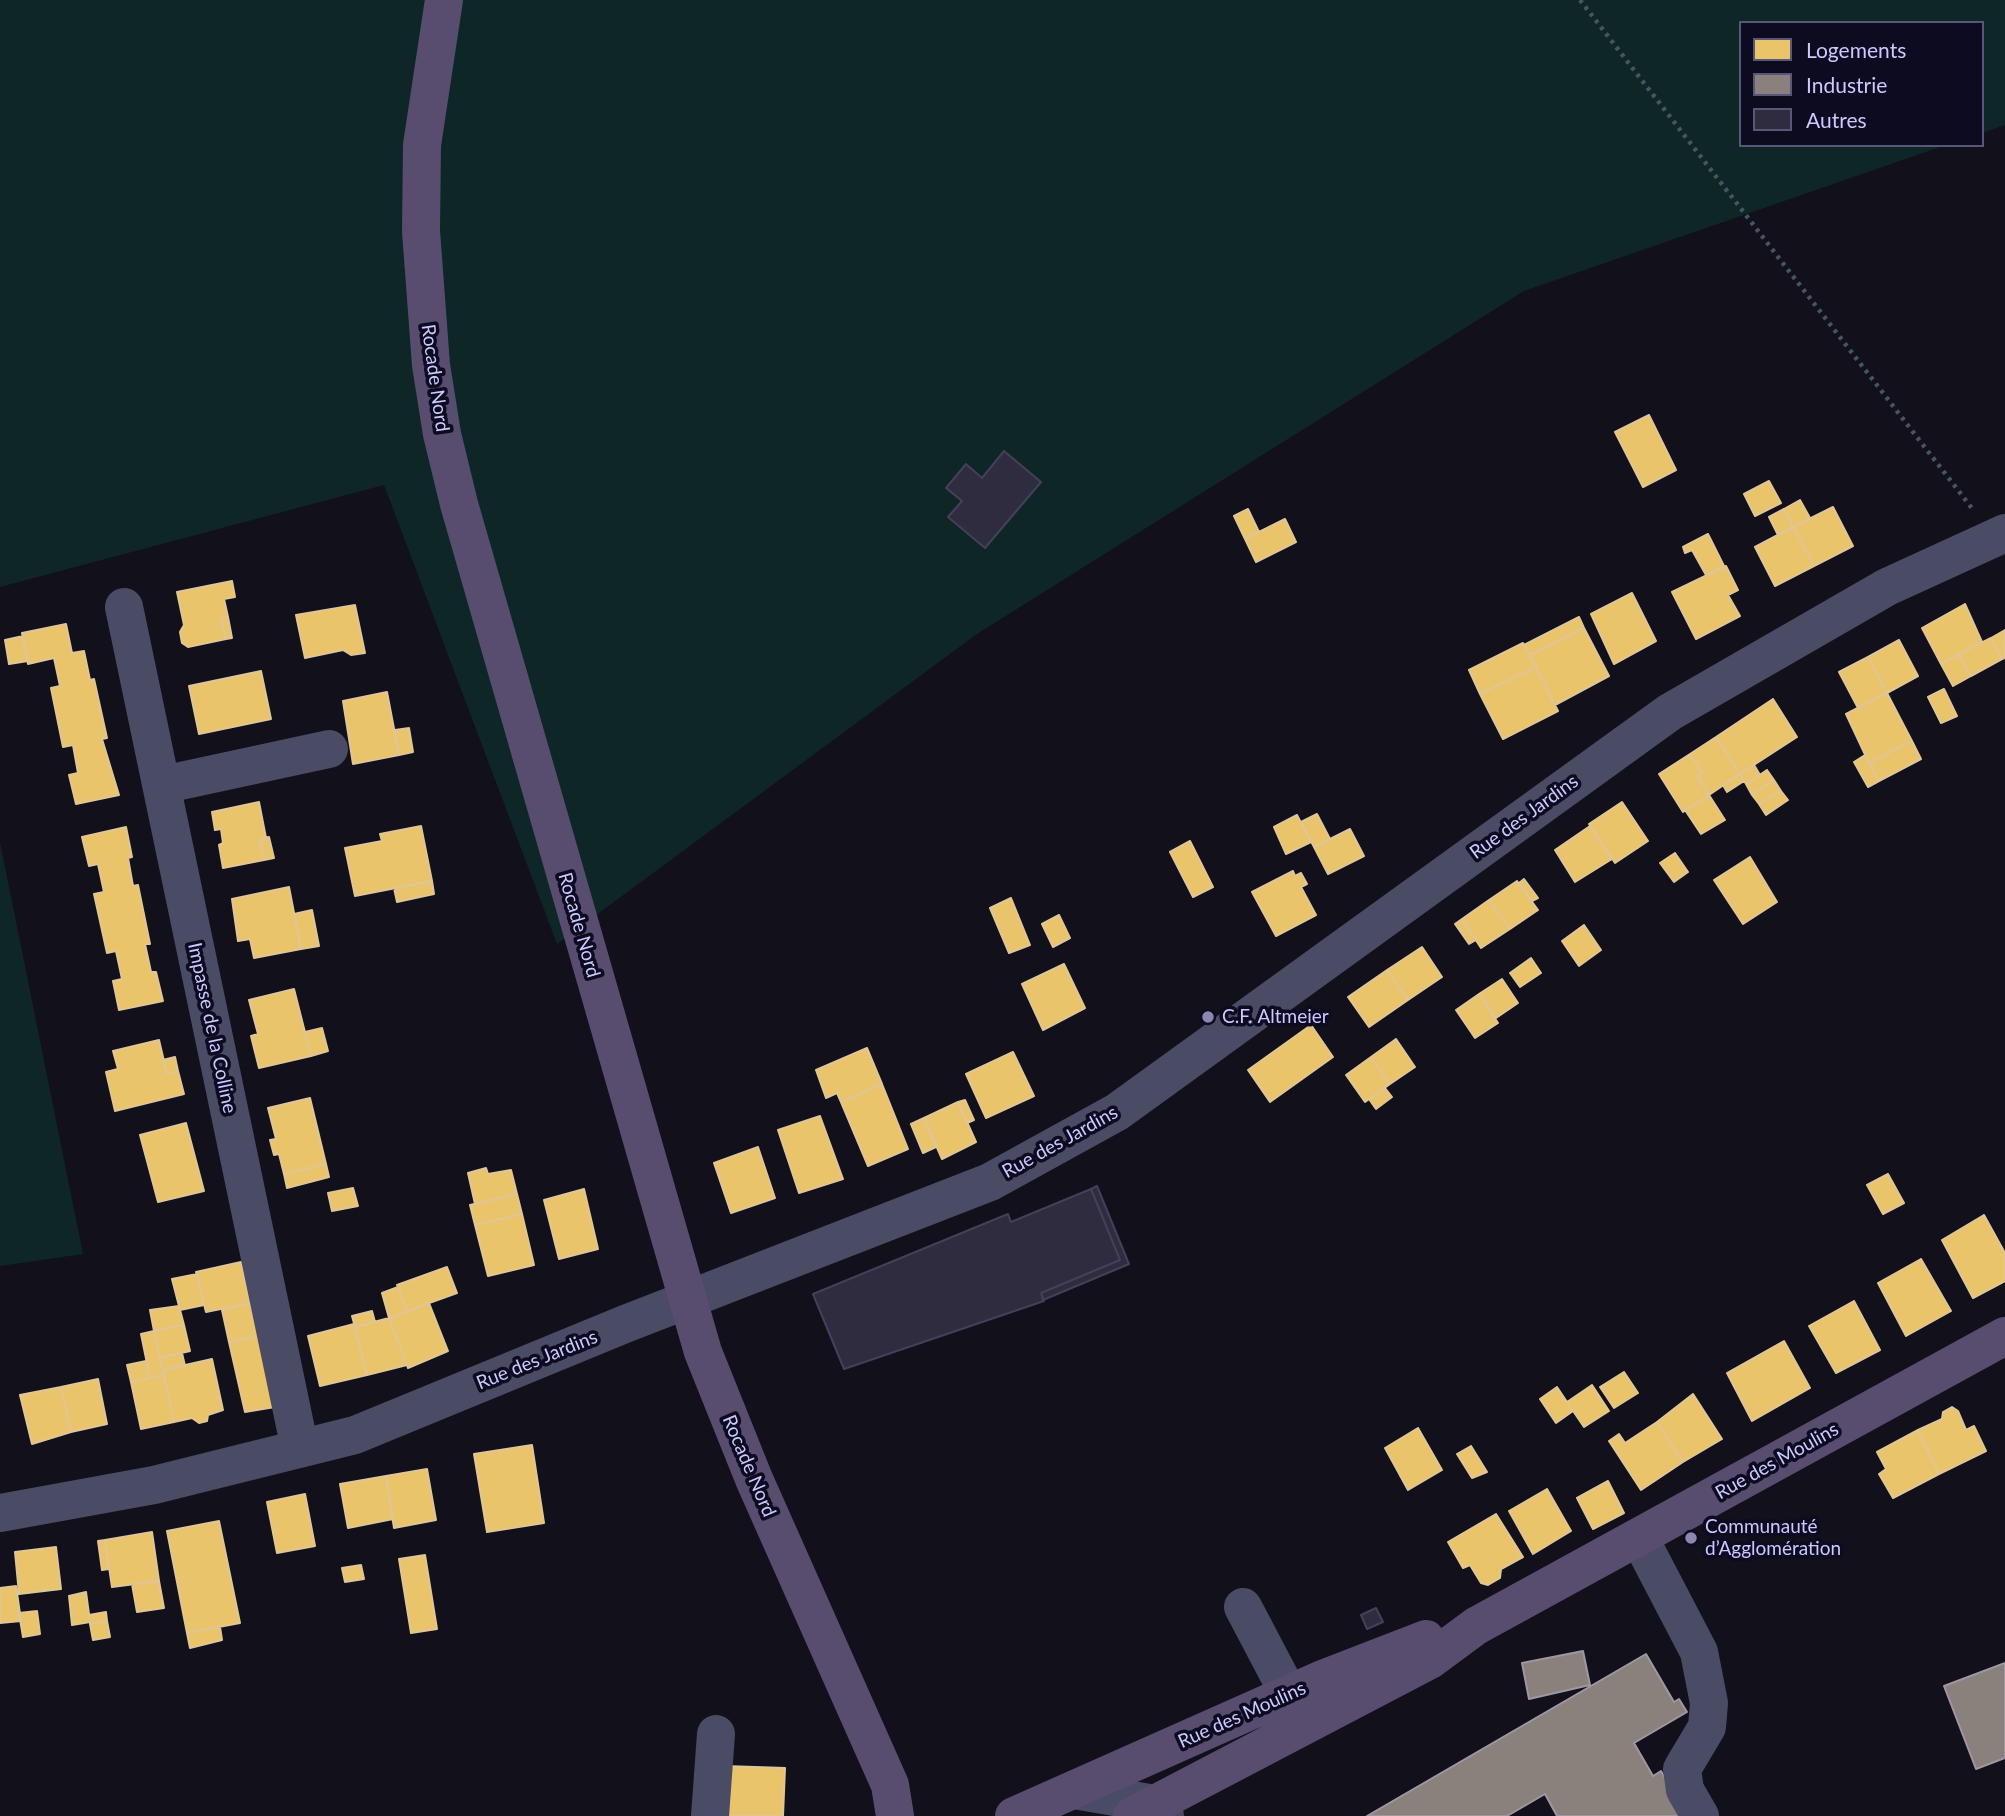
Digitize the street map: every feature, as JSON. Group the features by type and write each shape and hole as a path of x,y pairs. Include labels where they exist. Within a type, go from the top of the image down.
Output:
{"main road":[{"name":"Rocade Nord","path":"444,0 422,145 421,231 431,365 442,435 703,1352 754,1479 890,1785 895,1816"},
{"name":"Rue des Moulins","path":"1150,1812 1296,1710 1418,1641 1476,1626 2005,1336"},
{"name":"Rue des Moulins","path":"1014,1816 1074,1790 1296,1710"}],"street":[{"name":"Rue des Jardins","path":"0,1513 154,1485 355,1435 990,1182 1116,1112 1670,712 1887,587 1999,535"},
{"name":"Impasse de la Colline","path":"124,607 300,1449"},
{"path":"162,785 329,749"},
{"path":"1639,1537 1699,1652 1709,1703 1707,1727 1682,1769 1685,1790 1700,1816"},
{"path":"1243,1607 1296,1710"},
{"path":"710,1816 716,1734"},
{"path":"1074,1790 1150,1812"}],"path":[{"path":"1580,0 1999,535"}],"green space":[{"path":"0,0 2005,0 2005,125 1984,132 1984,21 1739,21 1739,147 1940,147 1524,291 977,634 557,944 384,485 0,587"},
{"path":"0,842 83,1254 0,1266"}],"building: Logements":[{"path":"1649,415 1676,470 1643,487 1615,432"},
{"path":"1769,481 1781,503 1755,516 1744,494"},
{"path":"1800,500 1810,518 1793,527 1784,509"},
{"path":"1833,507 1853,546 1814,566 1793,527"},
{"path":"1248,509 1259,532 1245,539 1234,516"},
{"path":"1784,509 1793,527 1778,535 1769,517"},
{"path":"1285,519 1296,542 1256,562 1245,539"},
{"path":"1793,527 1814,566 1775,586 1755,547"},
{"path":"1708,534 1724,566 1706,575 1692,550 1685,553 1683,547"},
{"path":"1726,566 1738,590 1728,595 1740,616 1696,639 1672,592"},
{"path":"232,581 235,597 224,599 228,617 221,618 226,639 188,647 182,643 180,632 184,625 177,592"},
{"path":"1632,593 1656,641 1614,664 1591,614"},
{"path":"1965,604 1982,642 1941,664 1922,628"},
{"path":"355,605 365,653 351,655 343,650 305,658 296,615"},
{"path":"228,617 232,638 226,639 221,618"},
{"path":"1579,617 1584,628 1530,655 1524,645"},
{"path":"66,624 72,653 84,651 90,680 94,679 107,738 102,739 119,795 76,804 69,775 78,773 73,745 63,747 51,688 60,686 54,658 28,664 22,633"},
{"path":"1584,628 1609,676 1555,705 1530,655"},
{"path":"2005,630 2005,658 2002,659 1991,638"},
{"path":"23,636 28,661 9,664 5,640"},
{"path":"1991,638 2002,659 1971,676 1959,654"},
{"path":"1899,640 1918,676 1887,693 1868,657"},
{"path":"1523,643 1536,667 1480,694 1469,670"},
{"path":"1959,654 1971,676 1953,686 1941,664"},
{"path":"1868,657 1887,693 1858,708 1839,672"},
{"path":"1536,667 1558,711 1503,739 1480,694"},
{"path":"261,671 271,719 199,734 189,686"},
{"path":"1944,689 1957,716 1941,723 1928,697"},
{"path":"387,692 399,755 353,764 343,701"},
{"path":"1887,693 1912,741 1869,763 1846,714"},
{"path":"1773,699 1797,737 1740,774 1716,737"},
{"path":"409,728 413,752 399,755 395,730"},
{"path":"1716,737 1740,774 1709,795 1697,776 1703,773 1690,754"},
{"path":"1912,741 1921,759 1879,781 1869,763"},
{"path":"1690,754 1703,773 1697,776 1709,795 1683,812 1659,774"},
{"path":"1865,755 1879,781 1868,787 1854,762"},
{"path":"1754,765 1760,775 1746,784 1740,774"},
{"path":"1767,770 1774,780 1752,795 1746,784"},
{"path":"1740,774 1744,781 1727,792 1723,785"},
{"path":"1774,780 1781,791 1759,804 1752,795"},
{"path":"1781,791 1788,800 1766,815 1759,804"},
{"path":"1709,795 1725,820 1701,834 1685,810"},
{"path":"259,802 266,838 260,843 264,860 223,868 219,845 223,843 221,829 215,830 212,812"},
{"path":"1622,802 1648,841 1615,863 1589,824"},
{"path":"1317,814 1330,839 1314,847 1301,822"},
{"path":"1297,815 1311,842 1286,854 1274,827"},
{"path":"421,826 432,881 355,896 345,848 382,841 380,834"},
{"path":"1590,826 1612,859 1575,882 1555,850"},
{"path":"126,827 132,857 128,858 133,886 138,885 150,944 145,944 151,972 156,972 163,1001 119,1010 113,981 122,979 116,951 107,953 94,894 104,892 98,864 89,866 82,837"},
{"path":"1350,829 1364,856 1328,874 1314,847"},
{"path":"269,837 274,858 264,860 260,843 263,838"},
{"path":"1190,841 1213,887 1193,897 1170,852"},
{"path":"1675,853 1688,872 1674,882 1660,863"},
{"path":"1750,857 1777,902 1743,924 1714,880"},
{"path":"1293,871 1295,876 1301,873 1307,884 1301,887 1316,915 1276,936 1252,892"},
{"path":"1524,879 1538,898 1532,901 1519,883"},
{"path":"432,881 434,894 397,902 394,888"},
{"path":"1517,881 1538,910 1510,929 1489,900"},
{"path":"289,887 301,949 254,958 250,939 238,941 232,899"},
{"path":"1011,898 1030,945 1009,953 990,908"},
{"path":"1489,900 1510,929 1481,948 1462,919"},
{"path":"312,910 319,946 301,949 294,914"},
{"path":"1059,915 1070,938 1053,947 1042,924"},
{"path":"1462,919 1476,940 1469,944 1455,924"},
{"path":"1584,925 1601,950 1579,966 1562,941"},
{"path":"1422,947 1442,977 1408,1000 1387,970"},
{"path":"1531,958 1541,973 1520,987 1510,973"},
{"path":"1064,964 1085,1008 1043,1030 1022,984"},
{"path":"1387,970 1408,1000 1369,1027 1348,997"},
{"path":"1502,979 1518,1003 1496,1018 1479,994"},
{"path":"294,989 311,1056 259,1068 251,1036 258,1034 249,1000"},
{"path":"1479,994 1498,1023 1475,1038 1456,1010"},
{"path":"1311,1025 1333,1057 1270,1102 1248,1070"},
{"path":"322,1028 328,1051 311,1056 305,1032"},
{"path":"1396,1039 1415,1067 1390,1084 1371,1057"},
{"path":"159,1040 167,1074 178,1071 184,1094 115,1111 106,1072 118,1069 113,1051"},
{"path":"867,1048 882,1084 841,1102 837,1093 826,1098 816,1070"},
{"path":"1013,1052 1034,1096 986,1118 966,1074"},
{"path":"175,1057 178,1071 167,1074 163,1060"},
{"path":"1371,1057 1390,1084 1365,1102 1346,1075"},
{"path":"882,1084 908,1149 868,1166 841,1102"},
{"path":"1385,1088 1392,1097 1376,1109 1369,1099"},
{"path":"310,1098 326,1164 284,1174 279,1154 274,1155 270,1140 276,1139 268,1108"},
{"path":"965,1100 974,1120 967,1123 958,1102"},
{"path":"958,1102 976,1142 942,1159 924,1118"},
{"path":"820,1116 843,1179 799,1193 778,1130"},
{"path":"924,1118 936,1147 923,1153 911,1124"},
{"path":"186,1123 204,1191 158,1202 140,1135"},
{"path":"758,1147 775,1198 731,1213 714,1163"},
{"path":"326,1164 329,1177 287,1188 284,1174"},
{"path":"486,1168 488,1174 511,1170 517,1194 475,1204 468,1173"},
{"path":"1888,1174 1904,1203 1883,1214 1867,1185"},
{"path":"353,1188 358,1206 332,1211 328,1193"},
{"path":"584,1189 598,1249 559,1259 544,1200"},
{"path":"517,1194 522,1214 475,1225 470,1205"},
{"path":"522,1214 534,1265 488,1276 475,1225"},
{"path":"1984,1215 2005,1253 2005,1281 1973,1298 1942,1240"},
{"path":"1921,1259 1951,1311 1906,1336 1878,1283"},
{"path":"241,1262 250,1303 206,1312 196,1272"},
{"path":"447,1267 457,1293 407,1311 397,1285"},
{"path":"197,1274 204,1305 180,1310 172,1279"},
{"path":"398,1287 407,1311 389,1318 382,1293"},
{"path":"1854,1301 1880,1350 1836,1373 1809,1326"},
{"path":"250,1303 258,1336 229,1342 222,1310"},
{"path":"429,1303 448,1351 408,1368 389,1318"},
{"path":"179,1306 184,1325 154,1331 150,1310"},
{"path":"372,1311 375,1322 355,1327 352,1316"},
{"path":"389,1318 407,1365 367,1375 355,1327"},
{"path":"354,1324 367,1375 320,1386 308,1336"},
{"path":"184,1325 190,1351 160,1358 154,1331"},
{"path":"154,1331 164,1375 150,1378 141,1334"},
{"path":"258,1336 275,1407 245,1412 229,1342"},
{"path":"1784,1341 1810,1388 1752,1421 1727,1373"},
{"path":"182,1353 185,1366 163,1370 160,1358"},
{"path":"212,1359 223,1410 208,1415 207,1421 199,1423 192,1418 174,1422 163,1370"},
{"path":"146,1361 150,1378 131,1382 127,1365"},
{"path":"1624,1372 1638,1393 1614,1408 1600,1387"},
{"path":"164,1375 174,1422 141,1429 131,1382"},
{"path":"98,1379 107,1424 71,1432 61,1387"},
{"path":"1592,1385 1609,1411 1584,1427 1567,1402"},
{"path":"61,1387 71,1432 32,1444 20,1395"},
{"path":"1557,1387 1573,1411 1556,1423 1540,1399"},
{"path":"1693,1394 1722,1439 1683,1462 1657,1422"},
{"path":"1952,1407 1958,1411 1966,1430 1974,1426 1986,1451 1939,1474 1918,1430 1942,1419 1943,1412"},
{"path":"1657,1422 1683,1462 1641,1490 1609,1441 1619,1434 1625,1443"},
{"path":"1418,1428 1442,1470 1408,1490 1385,1448"},
{"path":"1918,1430 1939,1474 1893,1498 1879,1474 1886,1469 1877,1452"},
{"path":"532,1445 544,1523 487,1532 474,1454"},
{"path":"1471,1446 1487,1472 1472,1478 1457,1454"},
{"path":"427,1469 436,1520 394,1528 386,1476"},
{"path":"386,1476 393,1519 348,1528 340,1484"},
{"path":"1608,1481 1624,1513 1593,1529 1577,1498"},
{"path":"1547,1489 1571,1531 1533,1554 1509,1511"},
{"path":"305,1494 315,1546 277,1553 267,1502"},
{"path":"1496,1514 1523,1557 1501,1569 1500,1578 1488,1585 1481,1583 1470,1565 1463,1568 1448,1542"},
{"path":"219,1521 240,1623 187,1633 167,1531"},
{"path":"152,1532 159,1581 112,1587 105,1540"},
{"path":"105,1540 109,1569 102,1570 98,1541"},
{"path":"56,1547 61,1589 19,1594 15,1552"},
{"path":"425,1555 437,1629 411,1633 399,1559"},
{"path":"361,1565 364,1579 345,1582 342,1568"},
{"path":"159,1581 164,1608 137,1612 132,1584"},
{"path":"16,1586 21,1621 0,1623 0,1588"},
{"path":"86,1592 90,1622 72,1625 69,1596"},
{"path":"37,1611 40,1634 23,1637 19,1613"},
{"path":"106,1612 107,1621 90,1624 89,1615"},
{"path":"107,1621 110,1637 93,1640 90,1624"},
{"path":"220,1627 222,1640 190,1648 187,1633"},
{"path":"725,1766 785,1768 783,1816 723,1816"}],"building: Industrie":[{"path":"1583,1651 1590,1685 1529,1699 1522,1663"},
{"path":"1646,1654 1674,1702 1679,1699 1687,1712 1634,1743 1653,1776 1661,1771 1687,1816 1557,1816 1545,1794 1507,1816 1367,1816"},
{"path":"2005,1663 2005,1758 1976,1769 1944,1686"}],"building: Autres":[{"path":"1004,451 1041,482 985,548 948,517 962,501 946,488 966,464 982,478"},
{"path":"1097,1186 1129,1264 1043,1300 1041,1293 1120,1260 1091,1189"},
{"path":"1091,1189 1120,1260 1041,1293 1044,1301 844,1369 813,1294 1008,1214 1011,1222"},
{"path":"1376,1608 1383,1622 1367,1629 1361,1615"}],"place":[{"name":"C.F. Altmeier","path":"1208,1017"},
{"name":"Communauté d’Agglomération","path":"1691,1538"}]}
